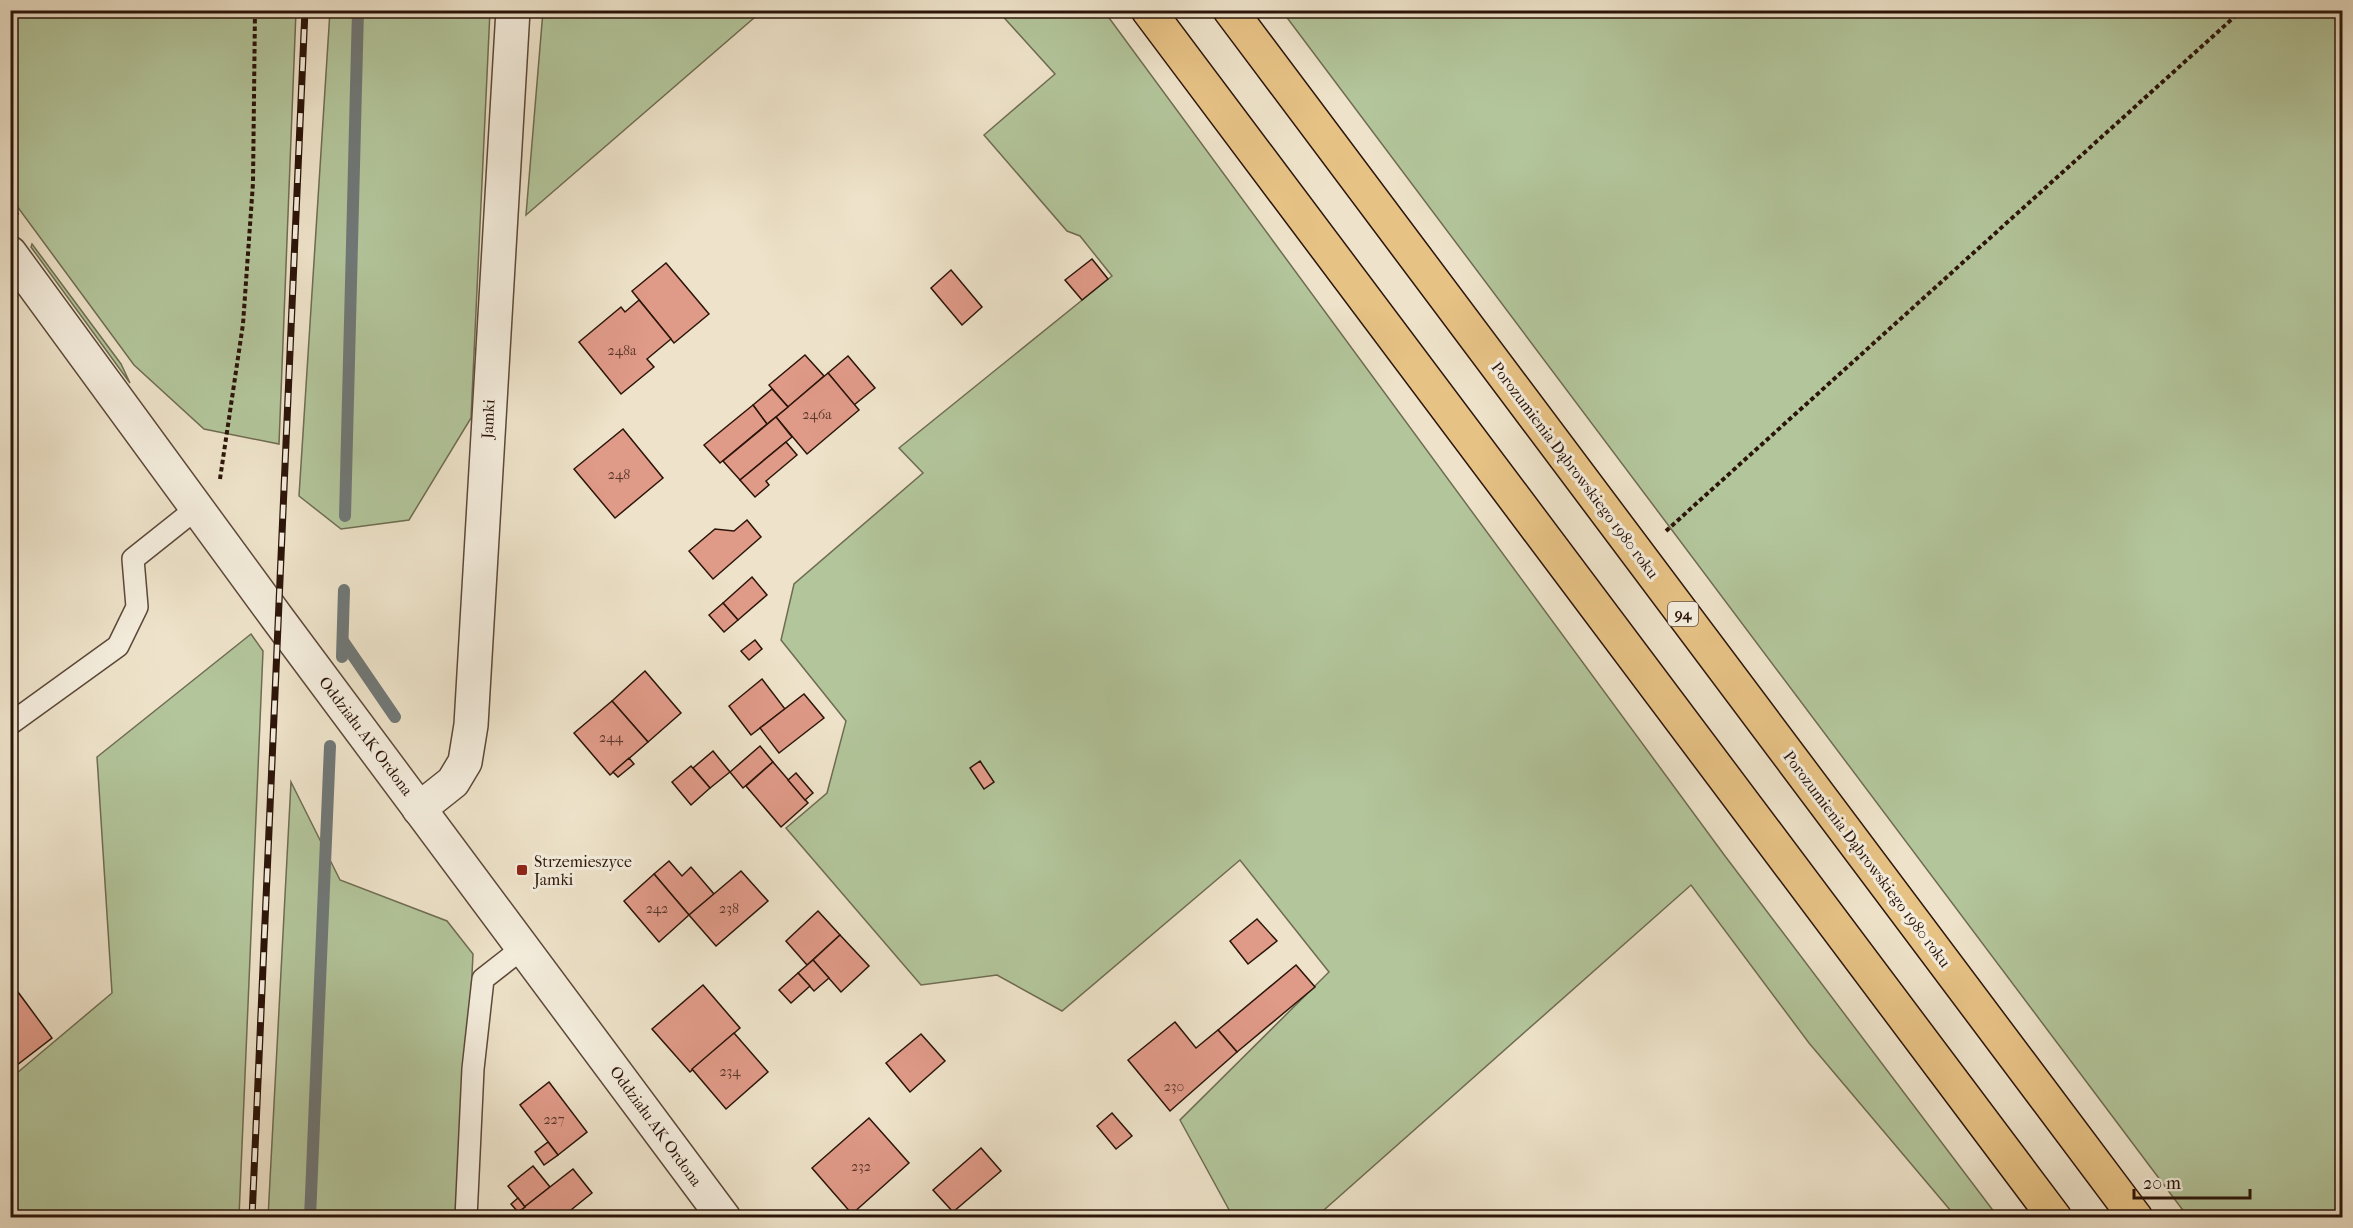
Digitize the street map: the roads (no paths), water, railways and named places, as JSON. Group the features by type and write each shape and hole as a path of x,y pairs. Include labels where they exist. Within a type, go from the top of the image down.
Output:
{"main road":[{"path":"1148,10 2055,1218"},
{"name":"Porozumienia Dąbrowskiego 1980 roku","path":"1230,10 2136,1218"}],"street":[{"name":"Jamki","path":"419,809 453,782 465,762 471,725 513,10"},
{"name":"Oddziału AK Ordona","path":"10,253 419,809 724,1218"}],"lane":[{"path":"10,724 118,646 137,607 133,559 205,518"},
{"path":"466,1218 473,1069 483,979 524,947"}],"waterway":[{"path":"345,516 358,10"},
{"path":"342,657 344,590"},
{"path":"343,641 395,717"},
{"path":"310,1218 330,746"}],"railway":[{"path":"252,1218 305,10"}],"place":[{"name":"Strzemieszyce Jamki","path":"522,870"}]}
